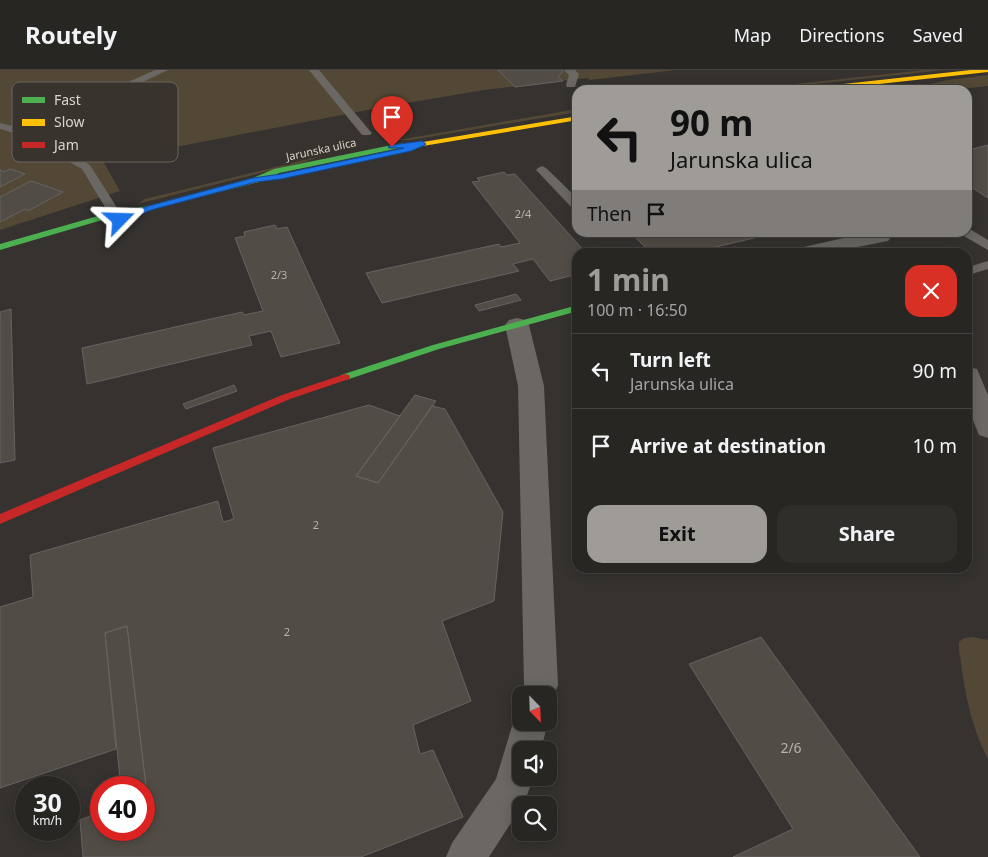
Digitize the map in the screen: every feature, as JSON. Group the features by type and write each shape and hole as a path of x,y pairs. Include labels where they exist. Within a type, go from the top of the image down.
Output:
{"street":[{"path":"852,85 988,70"},
{"name":"Jarunska ulica","path":"0,247 115,214 148,208 256,180 281,177 409,149 422,144 572,119"},
{"name":"Jarunska ulica","path":"0,256 120,220 148,208"},
{"path":"824,248 871,237"},
{"path":"881,237 891,248"},
{"path":"0,519 286,397 436,347 572,310"},
{"path":"517,325 531,386 541,686"},
{"path":"972,386 988,429"},
{"path":"466,857 513,786"}],"lane":[{"path":"137,82 163,70"},
{"path":"314,70 366,133"},
{"path":"569,70 574,74 571,85"},
{"path":"77,162 86,167 115,214"},
{"path":"542,170 572,201"},
{"path":"972,235 988,246"},
{"path":"972,270 988,265"}],"shaded area":[{"path":"0,70 676,70 484,90 383,107 178,147 178,82 12,82 12,162 104,162 120,191 0,230"},
{"path":"925,70 944,70 805,85 785,85"},
{"path":"988,75 988,86 972,88 972,85 924,85"},
{"path":"572,110 572,113 411,140 398,140"},
{"path":"324,155 305,162 137,204 145,199"},
{"path":"973,637 988,640 988,759 972,719 959,649 959,642 964,638"}],"building":[{"path":"498,70 562,70 558,77 563,81 515,87"},
{"path":"988,145 988,198 972,188 972,149"},
{"path":"10,169 25,174 0,187 0,170 4,172"},
{"path":"504,172 507,175 515,174 581,248 572,248 572,276 550,281 533,259 513,264 519,271 382,303 366,273 499,244 501,247 520,243 472,182 480,181 477,178"},
{"path":"31,181 63,192 28,211 25,209 0,222 0,197"},
{"path":"275,225 277,229 287,227 340,343 281,357 271,331 249,336 252,345 87,384 82,348 242,312 244,315 263,311 235,238 245,236 244,232"},
{"path":"635,237 758,237 712,248 646,248"},
{"path":"516,294 521,300 479,311 475,305"},
{"path":"11,309 15,460 0,463 0,312"},
{"path":"234,385 237,391 186,409 183,404"},
{"path":"415,395 436,401 378,483 356,476"},
{"path":"369,405 400,416 356,476 378,483 432,406 445,409 503,512 494,601 442,621 471,701 413,725 420,754 433,750 463,817 361,857 83,857 80,820 90,816 90,841 155,841 155,776 145,776 127,626 105,633 116,749 36,776 15,776 15,783 0,788 0,607 33,597 30,555 218,501 223,522 234,519 213,448"},
{"path":"127,626 145,776 120,776 105,633"},
{"path":"761,637 920,857 733,857 793,829 689,664"}],"traffic: fast":[{"path":"0,247 115,214 148,208 256,180 277,171 397,146"},
{"path":"345,377 436,347 572,310"}],"traffic: slow":[{"path":"852,85 988,70"},
{"path":"397,146 423,144 572,119"}],"traffic: jam":[{"path":"0,519 286,397 345,377"}],"route":[{"path":"120,220 148,208 256,180 281,177 409,149 422,144 403,144 392,147"}]}
